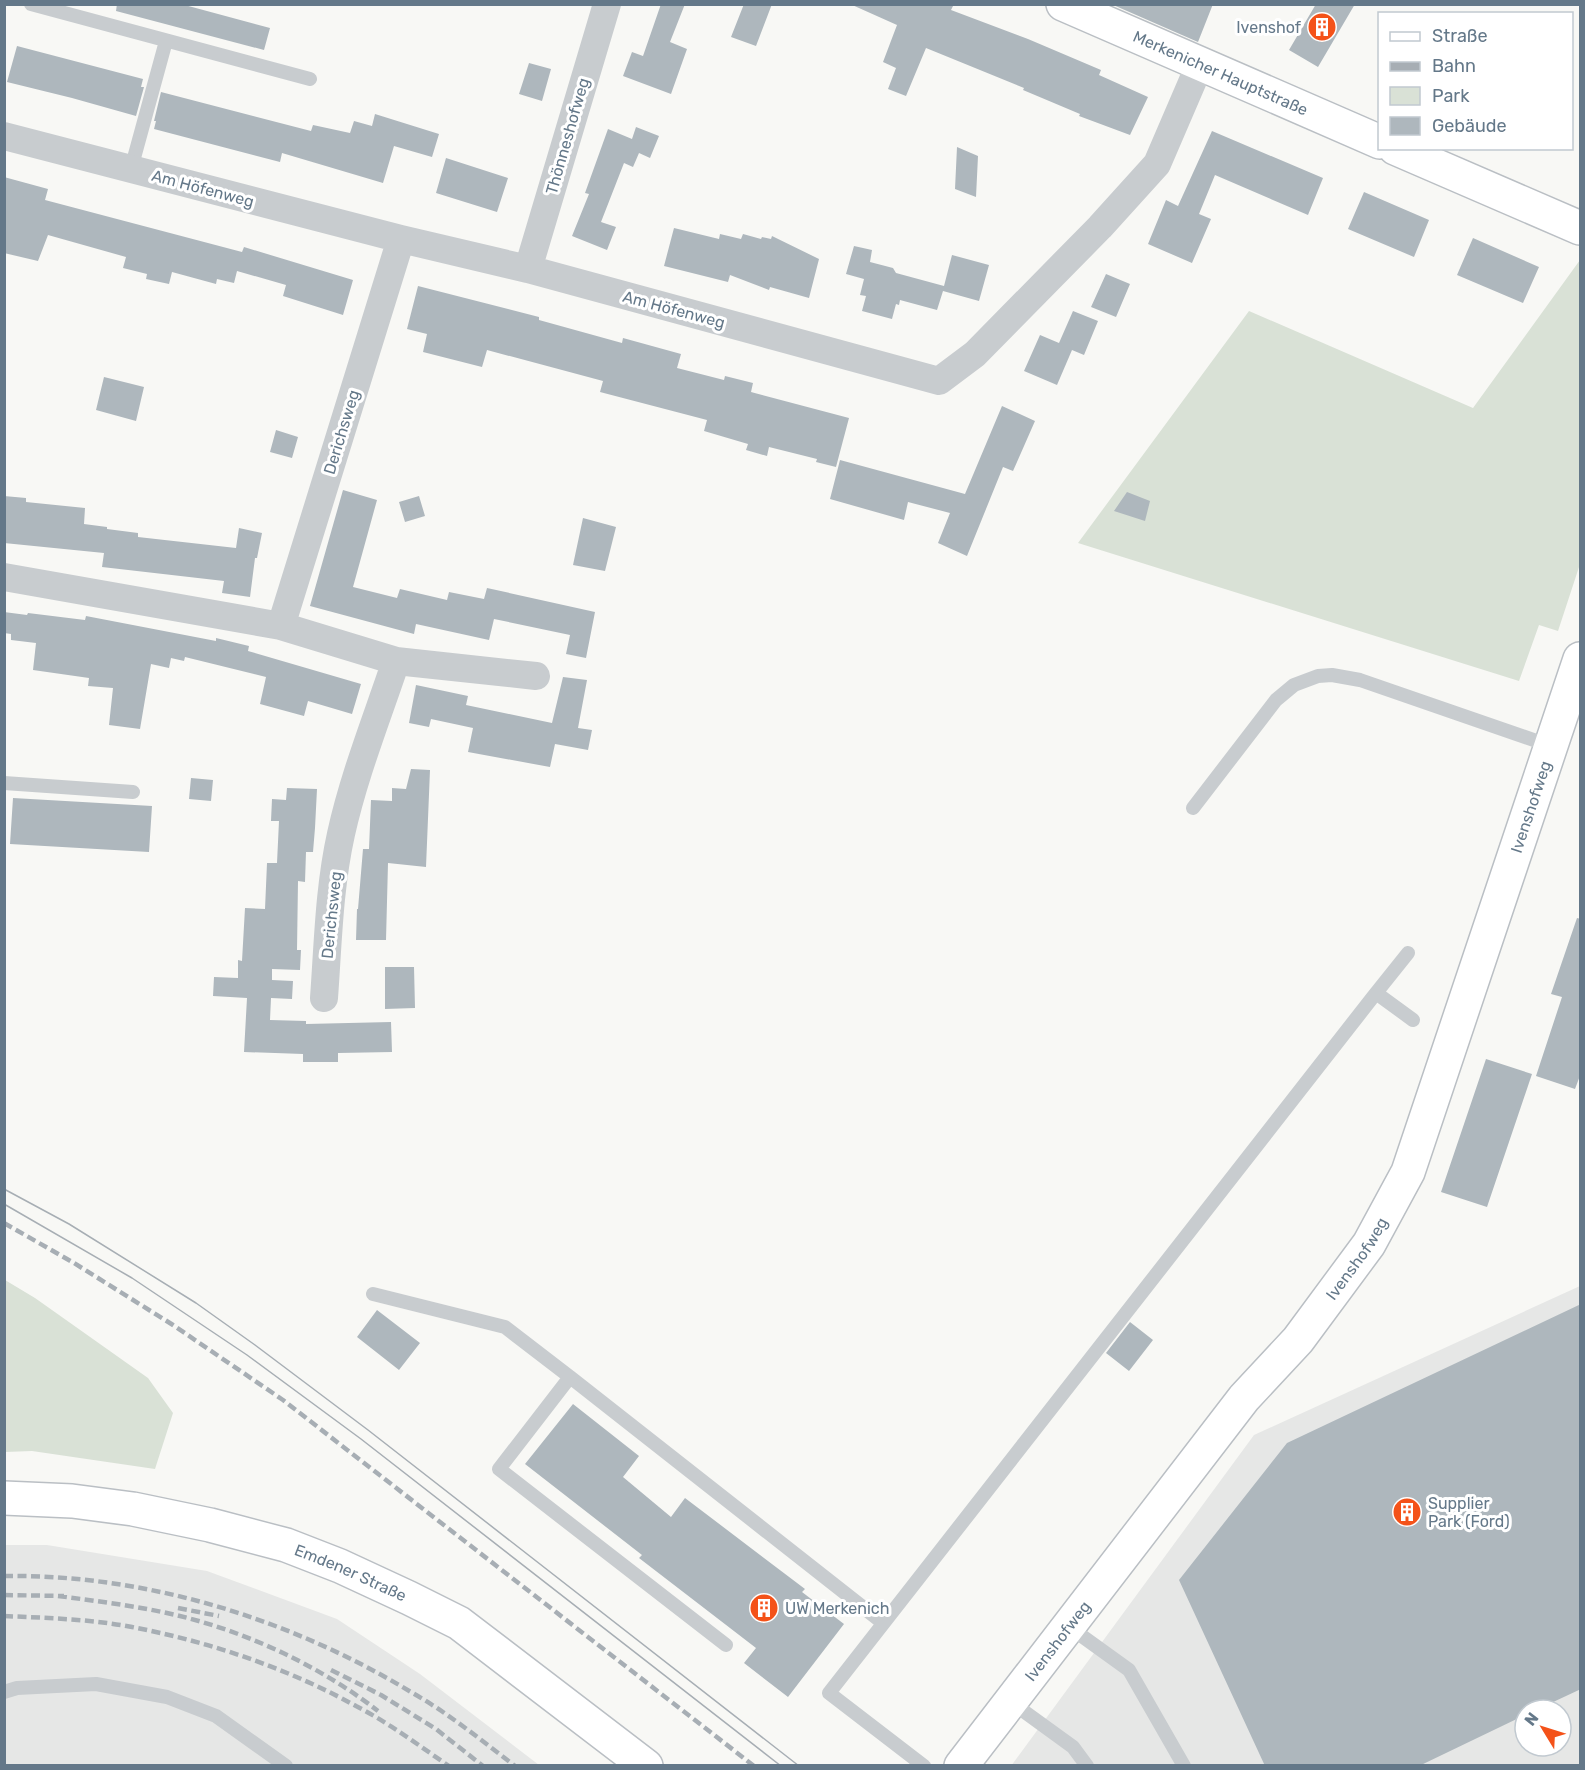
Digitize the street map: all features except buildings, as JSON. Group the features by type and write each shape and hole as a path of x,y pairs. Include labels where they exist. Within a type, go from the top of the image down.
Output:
{"street":[{"name":"Thönneshofweg","path":"528,269 607,4"},
{"name":"Merkenicher Hauptstraße","path":"1082,8 1200,64 1378,141"},
{"name":"Am Höfenweg","path":"4,136 401,239 528,269 939,381 975,354 1100,226 1156,164 1200,64"},
{"path":"1400,150 1581,228"},
{"name":"Derichsweg","path":"281,626 401,239"},
{"path":"4,577 281,626 396,661 536,676"},
{"name":"Ivenshofweg","path":"961,1766 1244,1398 1298,1340 1369,1244 1408,1172 1551,747 1574,700 1581,659"},
{"name":"Derichsweg","path":"324,998 331,892 340,837 353,786 396,661"},
{"name":"Emdener Straße","path":"4,1498 72,1501 133,1509 210,1525 286,1545 340,1566 459,1623 646,1766"}],"lane":[{"path":"31,4 310,80"},
{"path":"131,169 166,41"},
{"path":"1193,808 1276,700 1294,685 1318,676 1332,675 1360,680 1551,747"},
{"path":"4,783 133,792"},
{"path":"924,1766 829,1693 1408,952"},
{"path":"1376,993 1413,1020"},
{"path":"373,1294 505,1327 883,1623"},
{"path":"570,1377 499,1469 726,1645"},
{"path":"1068,1626 1129,1670 1184,1766"},
{"path":"4,1692 17,1688 96,1684 167,1697 216,1716 286,1766"},
{"path":"1010,1701 1073,1747 1087,1766"}],"shaded area":[{"name":"Supplier Park (Ford)","path":"1580,1286 1580,1765 1011,1766 1254,1435"},
{"path":"4,1545 47,1545 207,1571 337,1619 420,1674 539,1765 5,1765"}],"green space":[{"path":"1580,260 1580,564 1558,631 1539,625 1519,681 1078,543 1249,311 1473,408"},
{"path":"5,1280 35,1298 148,1378 173,1413 155,1469 32,1451 5,1452"}],"tram line":[{"path":"4,1189 69,1224 196,1303 255,1345 368,1430 799,1766"},
{"path":"4,1204 132,1278 247,1355 361,1439 781,1766"}],"railway":[{"path":"4,1223 74,1263 173,1325 283,1400 754,1766"},
{"path":"4,1576 57,1577 110,1583 215,1606 266,1623 365,1666 425,1700 515,1766"},
{"path":"4,1595 64,1596"},
{"path":"58,1596 176,1615 229,1631 282,1652 307,1665 332,1679 378,1711"},
{"path":"178,1608 219,1616"},
{"path":"4,1616 116,1624 190,1640 247,1658 330,1692 392,1727 449,1766"},
{"path":"331,1670 381,1695 436,1729 483,1766"}],"place":[{"name":"Ivenshof","path":"1322,27"},
{"name":"Supplier Park (Ford)","path":"1407,1512"},
{"name":"UW Merkenich","path":"764,1608"}]}
